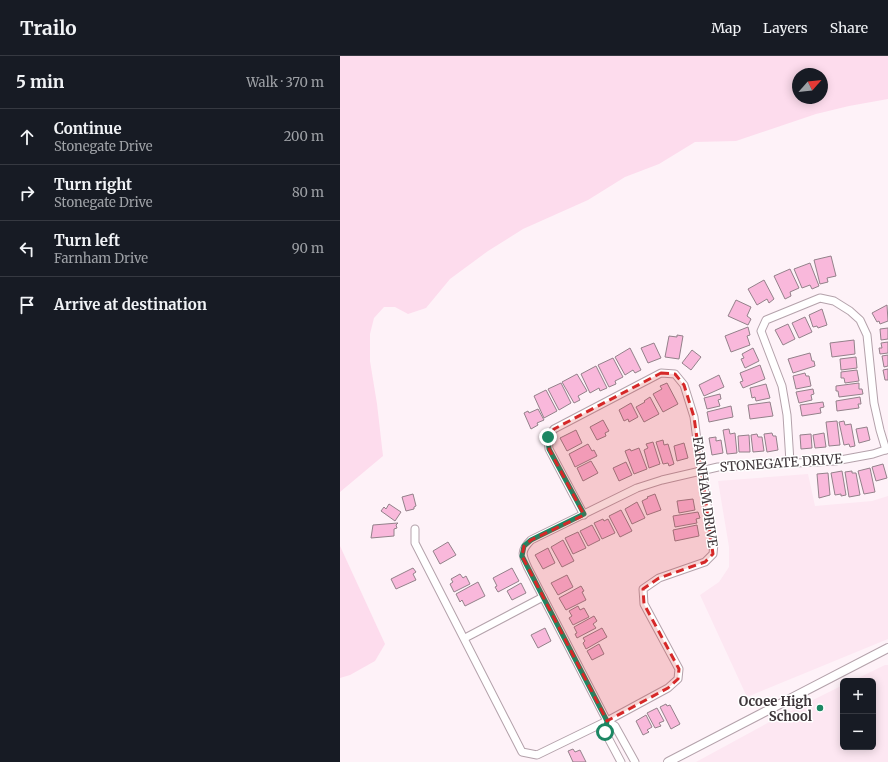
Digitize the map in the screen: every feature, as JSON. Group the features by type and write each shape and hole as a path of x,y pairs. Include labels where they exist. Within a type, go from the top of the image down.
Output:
{"street":[{"path":"790,462 787,416 782,386 761,331 766,320 820,298 834,300 850,311 860,320 867,335 874,403 880,430 887,449"},
{"name":"FARNHAM DRIVE","path":"415,529 415,543 522,752 537,755 607,721 668,688 678,679 679,669 644,604 643,589 659,578 705,562 713,554 714,543 701,471 694,417 684,385 675,374 661,374 554,429 548,437 549,449 584,514"},
{"name":"STONEGATE DRIVE","path":"635,762 615,726 607,721 543,597 522,556 524,546 531,540 637,488 662,480 718,467 790,462 834,461 873,454 887,449"},
{"path":"464,638 543,597"},
{"path":"668,762 888,648"},
{"path":"879,653 888,653"},
{"name":"STONEGATE DRIVE","path":"607,721 605,732 621,762"}],"highlighted area":[{"path":"661,373 675,374 684,385 694,417 713,554 705,562 659,578 643,589 644,604 679,669 678,679 668,688 607,721 522,556 524,546 531,540 584,515 549,449 548,437 554,429"}],"shaded area":[{"path":"340,56 888,56 888,99 816,114 736,141 695,142 659,164 625,177 588,200 523,229 488,251 450,279 426,308 408,314 395,307 384,307 374,318 370,334 370,361 383,456 340,492"},
{"path":"808,474 815,506 872,501 888,496 888,639 747,697 700,595 719,582 729,567 729,547 718,481"},
{"path":"340,546 385,644 375,661 350,675 340,678"},
{"name":"Ocoee High School","path":"888,665 888,762 696,762 775,719 840,686 840,750 876,750 876,678 858,678"}],"building":[{"path":"831,256 836,276 827,278 828,282 820,284 814,260"},
{"path":"810,263 819,286 812,289 810,285 802,288 794,269"},
{"path":"790,269 799,288 790,292 791,296 785,299 774,276"},
{"path":"764,280 774,299 769,303 767,299 757,305 748,289"},
{"path":"736,300 751,307 747,316 751,319 748,325 728,316"},
{"path":"887,305 888,321 880,324 879,321 877,322 872,313"},
{"path":"822,309 827,325 818,328 817,326 813,327 809,315"},
{"path":"805,317 812,332 799,338 792,323"},
{"path":"788,324 795,339 783,345 775,330"},
{"path":"748,327 750,335 747,336 750,345 731,352 725,336"},
{"path":"888,328 888,339 881,340 880,329"},
{"path":"677,335 683,336 679,359 665,357 669,336 677,337"},
{"path":"854,340 855,354 832,357 830,343"},
{"path":"888,342 888,353 880,354 879,348 882,348 881,343"},
{"path":"654,343 661,358 648,363 641,348"},
{"path":"630,348 641,370 635,373 633,370 625,375 615,357"},
{"path":"753,348 759,361 745,368 741,359 744,358 742,354"},
{"path":"692,350 701,357 691,370 682,363"},
{"path":"810,353 815,366 793,373 788,359"},
{"path":"888,355 888,366 884,367 882,356"},
{"path":"856,357 857,368 841,370 840,359"},
{"path":"613,358 623,377 615,381 616,384 609,387 598,365"},
{"path":"760,365 765,379 743,388 740,382 743,381 740,373"},
{"path":"596,366 607,388 600,391 599,388 590,393 581,374"},
{"path":"888,369 888,380 885,380 883,370"},
{"path":"857,370 859,381 845,383 844,378 841,378 841,372"},
{"path":"805,373 806,376 809,376 811,386 796,389 793,376"},
{"path":"577,374 587,391 578,396 580,400 574,403 562,382"},
{"path":"719,375 724,387 704,396 699,385"},
{"path":"561,383 571,403 559,410 548,389"},
{"path":"667,383 678,404 663,412 653,394 662,389 660,386"},
{"path":"859,383 859,389 862,389 863,394 839,397 838,391 836,391 836,386"},
{"path":"766,384 770,398 756,401 755,397 752,398 750,388"},
{"path":"813,389 814,394 811,395 812,400 799,403 796,392"},
{"path":"546,390 557,411 544,418 534,396"},
{"path":"720,394 721,399 718,400 720,406 707,409 704,398"},
{"path":"650,397 659,414 644,422 636,407"},
{"path":"860,397 861,404 858,404 859,408 837,411 836,401"},
{"path":"770,402 773,416 750,419 748,405"},
{"path":"823,402 824,407 820,408 821,413 802,416 800,405"},
{"path":"631,403 638,417 629,422 628,419 624,421 619,410"},
{"path":"731,406 733,417 709,422 707,412"},
{"path":"538,409 544,420 537,423 538,425 531,429 524,413 528,411 529,413"},
{"path":"603,420 609,431 605,433 606,436 597,440 590,427"},
{"path":"837,421 840,445 829,446 826,422"},
{"path":"844,421 845,425 851,424 855,446 850,447 849,444 844,445 839,422"},
{"path":"867,427 870,440 859,443 856,429"},
{"path":"729,429 730,434 735,433 737,453 727,454 723,430"},
{"path":"576,430 582,443 567,451 560,438"},
{"path":"772,433 773,436 776,436 778,450 767,452 764,434"},
{"path":"824,433 826,447 815,448 813,435"},
{"path":"757,434 758,437 762,437 764,451 753,452 751,435"},
{"path":"811,434 812,448 801,449 800,435"},
{"path":"749,435 750,452 739,452 738,436"},
{"path":"716,437 716,441 721,440 723,453 712,455 709,438"},
{"path":"663,440 664,445 668,444 674,464 669,466 668,463 663,464 656,442"},
{"path":"653,442 660,464 649,468 644,450 648,448 646,444"},
{"path":"684,443 688,458 677,461 674,446"},
{"path":"588,444 597,456 575,467 569,454"},
{"path":"639,448 647,469 634,474 625,451 630,449 631,451"},
{"path":"591,461 598,473 583,481 577,468"},
{"path":"626,462 632,475 619,481 613,468"},
{"path":"883,464 887,478 876,481 872,467"},
{"path":"870,468 875,492 864,494 858,471"},
{"path":"842,471 846,495 841,496 841,494 835,495 831,473"},
{"path":"852,471 852,473 856,473 860,495 849,497 845,472"},
{"path":"828,473 830,495 819,498 817,474"},
{"path":"413,494 416,506 414,509 406,511 402,497"},
{"path":"655,494 661,510 647,515 642,501"},
{"path":"693,499 695,510 679,513 677,501"},
{"path":"637,502 645,518 632,524 625,509"},
{"path":"389,504 401,512 395,521 381,511 384,507 386,509"},
{"path":"621,510 632,531 620,537 609,516"},
{"path":"698,512 700,518 696,519 697,523 675,527 673,516"},
{"path":"603,519 604,521 608,519 615,533 602,539 594,523"},
{"path":"398,523 396,525 397,528 394,529 394,536 371,538 373,525"},
{"path":"592,525 600,540 588,546 580,531"},
{"path":"697,525 699,536 675,541 673,530"},
{"path":"578,532 586,548 573,554 565,538"},
{"path":"563,540 574,561 562,567 551,547"},
{"path":"448,542 456,555 440,564 433,551"},
{"path":"548,548 555,563 543,569 535,555"},
{"path":"413,568 416,572 413,574 416,580 396,589 391,579"},
{"path":"512,568 519,581 498,592 493,578"},
{"path":"460,574 463,578 466,576 470,584 454,592 450,584 453,582 451,579"},
{"path":"567,575 573,587 558,595 551,583"},
{"path":"478,582 485,596 465,606 462,600 460,602 456,594"},
{"path":"521,583 526,593 512,600 507,591"},
{"path":"581,586 586,600 566,610 559,598"},
{"path":"578,606 580,610 584,608 589,617 573,625 569,618 572,616 569,611"},
{"path":"594,616 597,621 593,624 596,628 577,638 575,634 577,633 574,627"},
{"path":"545,628 551,641 538,648 531,635"},
{"path":"602,628 607,637 586,649 583,643 585,641 583,638"},
{"path":"599,644 604,654 592,660 587,651"},
{"path":"666,704 667,706 670,705 680,724 671,729 660,707"},
{"path":"657,708 664,721 659,723 661,726 655,728 647,713"},
{"path":"646,715 652,727 647,730 649,732 643,735 636,721"},
{"path":"573,749 575,752 580,750 586,762 573,762 568,751"}],"place":[{"name":"Ocoee High School","path":"820,708"}],"route":[{"path":"548,437 549,449 584,514 531,540 524,546 522,556 607,721 605,732"}]}
